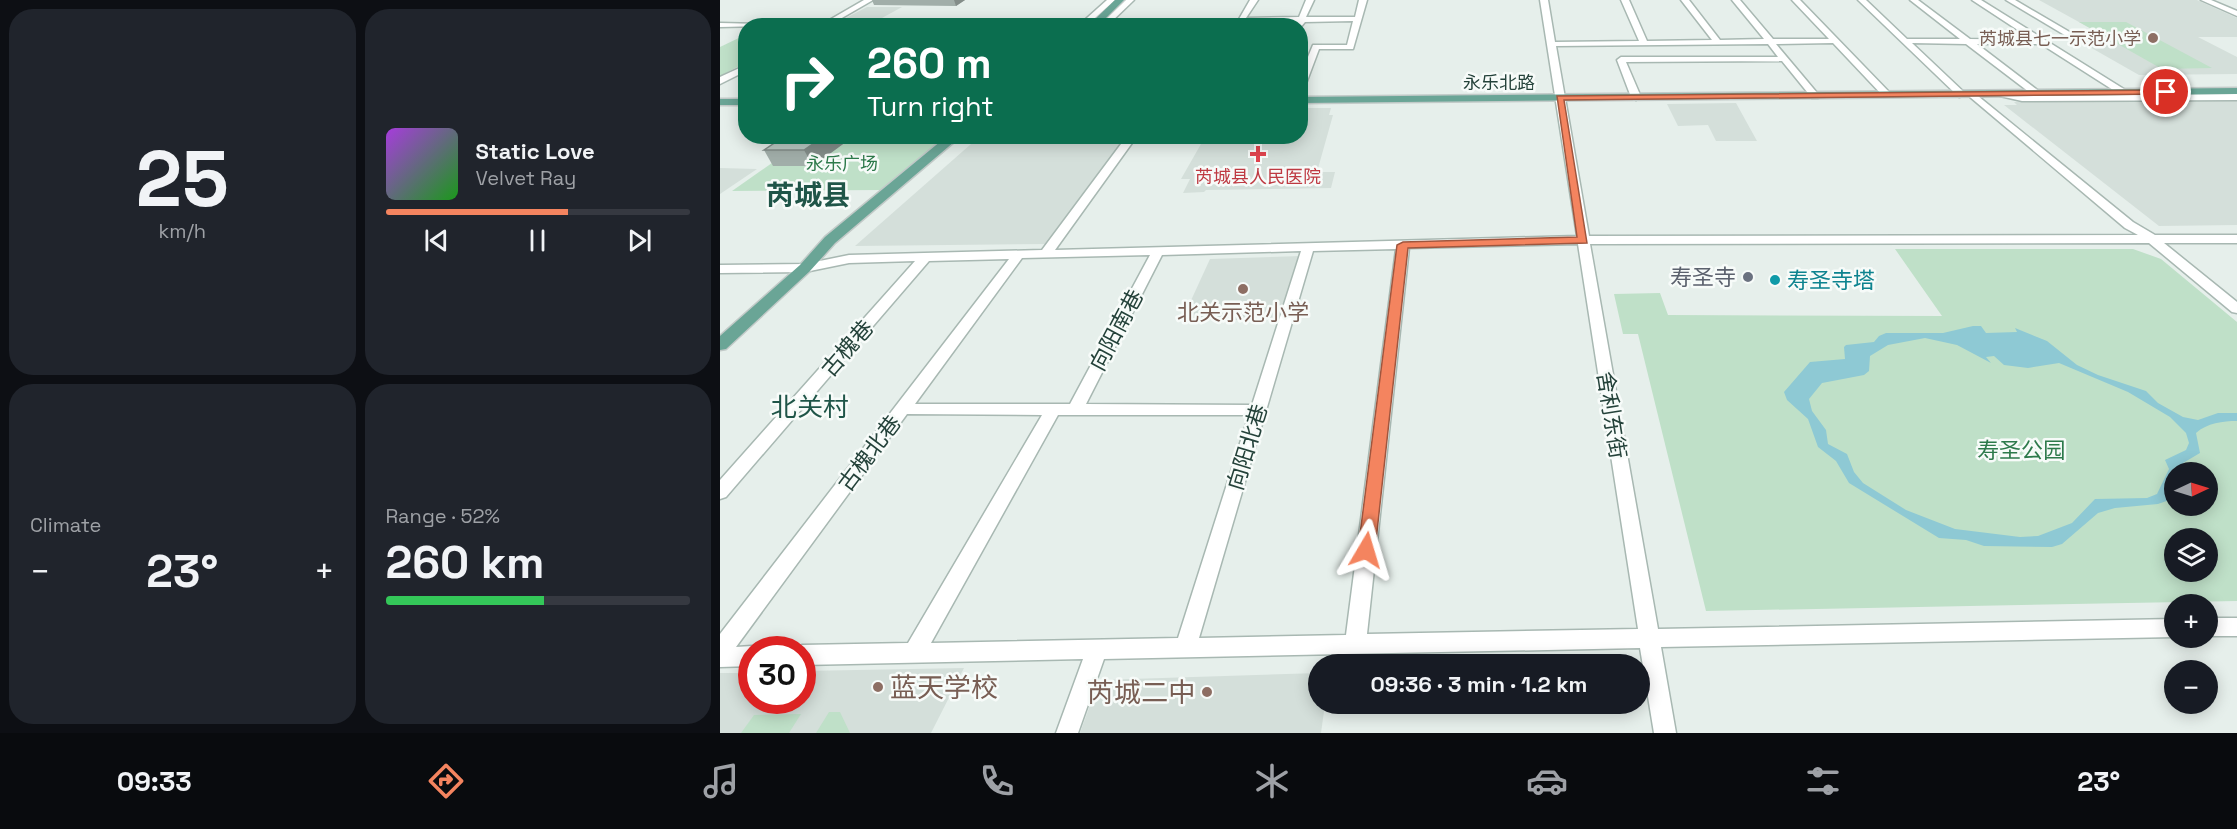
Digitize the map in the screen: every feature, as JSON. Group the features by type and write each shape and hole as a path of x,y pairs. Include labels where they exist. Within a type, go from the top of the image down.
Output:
{"main road":[{"path":"1101,18 1120,0"},
{"name":"永乐北路","path":"1308,100 2237,91"},
{"path":"720,102 738,102"},
{"path":"720,345 805,268 830,240 945,144"},
{"path":"805,268 847,240 960,144"}],"street":[{"path":"836,18 869,0"},
{"path":"1090,18 1111,0"},
{"path":"1111,18 1130,0"},
{"path":"1242,18 1254,0"},
{"path":"1302,18 1310,0"},
{"path":"1308,68 1316,47 1350,47 1363,0"},
{"name":"舍利东街","path":"1544,0 1665,733"},
{"path":"1625,0 1644,43"},
{"path":"1685,0 1718,42"},
{"path":"1736,0 1782,60 1815,96"},
{"path":"1796,0 1887,95"},
{"path":"1862,0 1904,41 1973,95 2128,225 2152,239 2237,309"},
{"path":"1914,0 2037,94"},
{"path":"1976,0 2124,93"},
{"path":"1904,41 2080,41 2010,0"},
{"path":"2205,0 2237,11"},
{"path":"2211,0 2237,11"},
{"path":"2218,0 2237,11"},
{"path":"1308,22 1357,19"},
{"path":"720,25 738,25"},
{"path":"1551,44 1835,41"},
{"path":"1636,97 1621,60 1782,60"},
{"path":"720,81 738,71"},
{"path":"2003,94 2022,98 2237,97"},
{"path":"1046,254 1126,144"},
{"path":"720,268 805,268 849,259 1583,240 2237,239"},
{"path":"1355,644 1403,245"},
{"name":"向阳北巷","path":"1186,647 1308,247"},
{"name":"向阳南巷","path":"1075,410 1158,251"},
{"name":"古槐北巷","path":"720,651 1018,255"},
{"name":"古槐巷","path":"720,492 925,257"},
{"path":"902,409 1258,410"},
{"path":"914,653 1053,409"},
{"path":"2218,627 2237,627"},
{"path":"816,655 2164,628"},
{"path":"1067,733 1096,649"},
{"path":"720,657 738,656"}],"shaded area":[{"name":"芮城县七一示范小学","path":"2039,0 2197,0 2237,18 2237,37 2198,37 2237,57 2237,74 2139,75 2081,42 2086,42 2082,39 2108,38"},
{"path":"867,7 902,7 882,18 846,18"},
{"path":"2237,100 2237,225 2159,226 2004,105 2017,105 2014,102"},
{"path":"1736,103 1757,141 1716,141 1708,125 1678,126 1667,104"},
{"name":"芮城县人民医院","path":"1308,108 1331,108 1329,115 1333,115 1317,172 1335,172 1331,188 1206,190 1183,193 1190,179 1181,179 1201,144 1308,144"},
{"path":"971,144 1123,144 1050,244 855,246"},
{"path":"720,168 757,169 720,194"},
{"name":"北关示范小学","path":"1301,256 1281,320 1182,320 1210,259"},
{"name":"蓝天学校","path":"964,668 931,733 720,733 720,673 738,673 738,714 816,714 816,671"},
{"name":"芮城二中","path":"1308,673 1308,714 1324,714 1321,733 1080,733 1099,680"}],"green space":[{"path":"2079,22 2126,22 2212,68 2162,69"},
{"path":"738,38 738,67 720,76 720,47"},
{"name":"永乐广场","path":"799,144 938,144 882,190 732,191"},
{"name":"寿圣公园","path":"1895,249 2133,249 2161,259 2237,322 2237,601 2218,601 2218,594 2164,594 2164,602 1706,611 1638,334 1623,334 1614,294 1660,293 1668,315 1942,316"},
{"path":"829,712 840,712 850,733 816,733"},
{"path":"801,714 789,733 741,733 754,715"}],"water":[{"path":"1973,326 1981,326 1986,333 2017,332 2015,328 2047,341 2077,365 2098,375 2146,391 2158,403 2183,417 2198,420 2218,413 2237,413 2237,421 2215,423 2205,427 2196,433 2200,453 2185,462 2166,462 2165,460 2186,450 2189,443 2186,433 2170,417 2128,392 2059,363 2028,368 2004,365 1994,356 1986,357 1991,363 1957,345 1925,338 1888,345 1870,356 1869,371 1864,375 1822,383 1809,399 1812,411 1826,430 1828,444 1847,454 1854,472 1863,483 1906,510 1955,529 2020,537 2038,536 2072,523 2095,499 2147,498 2157,494 2164,479 2164,502 2115,508 2098,513 2062,544 2052,547 1984,546 1966,540 1939,538 1849,483 1836,461 1818,447 1808,419 1787,400 1784,392 1810,362 1845,359 1844,347 1846,345 1874,342 1886,333 1943,333"}],"building":[{"path":"773,144 813,144 804,150 764,150"}],"place":[{"name":"芮城县七一示范小学","path":"2153,38"},
{"name":"芮城县人民医院","path":"1258,154"},
{"name":"寿圣寺","path":"1748,277"},
{"name":"寿圣寺塔","path":"1775,280"},
{"name":"北关示范小学","path":"1243,289"},
{"name":"蓝天学校","path":"878,687"},
{"name":"芮城二中","path":"1207,692"}],"district":[{"name":"芮城县","path":"808,195"},
{"name":"北关村","path":"810,407"}],"route":[{"path":"1366,550 1403,245 1583,240 1560,98 2166,92"}]}
